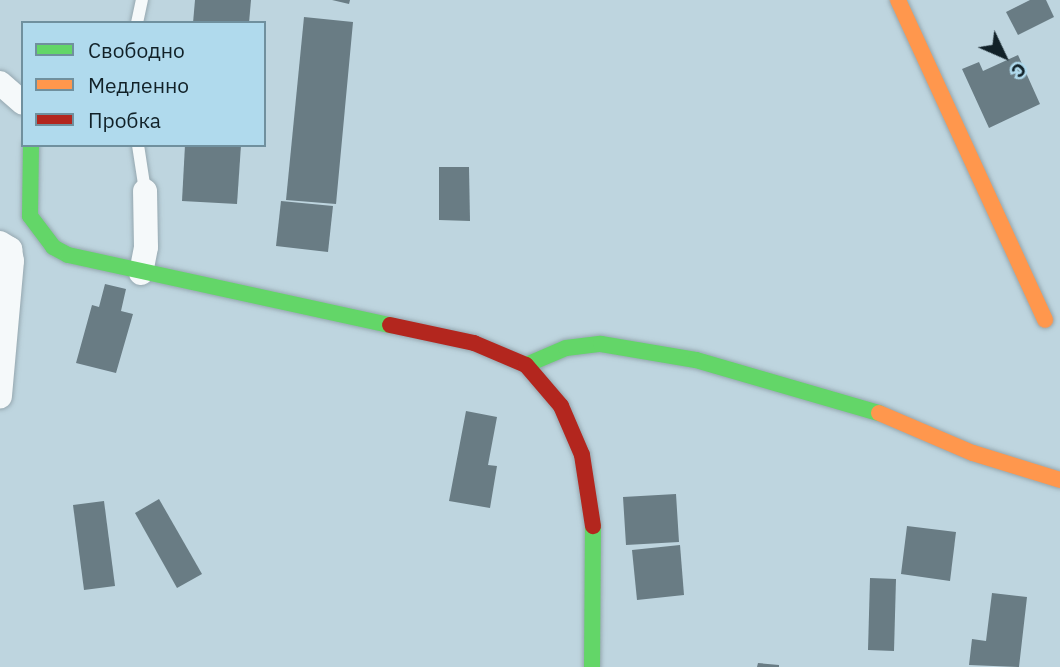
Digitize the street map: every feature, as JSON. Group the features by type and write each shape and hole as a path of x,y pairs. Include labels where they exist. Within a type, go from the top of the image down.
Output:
{"street":[{"path":"898,0 1045,320"},
{"path":"0,83 21,101"},
{"path":"31,147 27,195 30,216 42,235 68,255 474,344 526,365 561,406 582,455 593,519 592,667"},
{"path":"141,273 146,247 145,191"},
{"path":"0,396 5,246 42,235"},
{"path":"526,365 566,348 601,344 696,360 894,417 973,453 1060,480"}],"lane":[{"path":"137,21 142,0"},
{"path":"138,147 145,191"}],"building":[{"path":"195,0 251,0 249,21 193,21"},
{"path":"332,0 350,0 349,4"},
{"path":"1030,0 1046,0 1054,17 1018,35 1006,12"},
{"path":"304,17 353,22 336,204 286,200"},
{"path":"1018,55 1040,104 989,128 962,69 979,62 983,71"},
{"path":"185,147 241,147 237,204 182,201"},
{"path":"439,167 469,167 470,221 439,220"},
{"path":"281,201 333,206 328,252 276,246"},
{"path":"105,284 126,289 121,311 133,314 116,373 76,363 92,305 99,307"},
{"path":"466,411 497,417 488,465 497,466 490,508 449,501"},
{"path":"676,494 679,542 626,545 623,497"},
{"path":"159,499 202,574 177,588 135,513"},
{"path":"104,501 115,586 84,590 73,505"},
{"path":"907,526 956,532 950,581 901,574"},
{"path":"680,545 684,595 637,600 632,550"},
{"path":"870,578 896,579 894,651 868,650"},
{"path":"992,593 1027,597 1019,667 969,665 972,639 986,641"},
{"path":"758,663 779,665 779,667 757,667"}],"traffic: fast":[{"path":"31,147 30,216 53,247 68,255 390,325"},
{"path":"526,365 566,348 601,344 696,360 879,413"},
{"path":"592,667 593,526"}],"traffic: slow":[{"path":"898,0 1045,320"},
{"path":"879,413 973,453 1060,480"}],"traffic: jam":[{"path":"390,325 474,343 526,365 561,406 582,455 593,526"}]}
